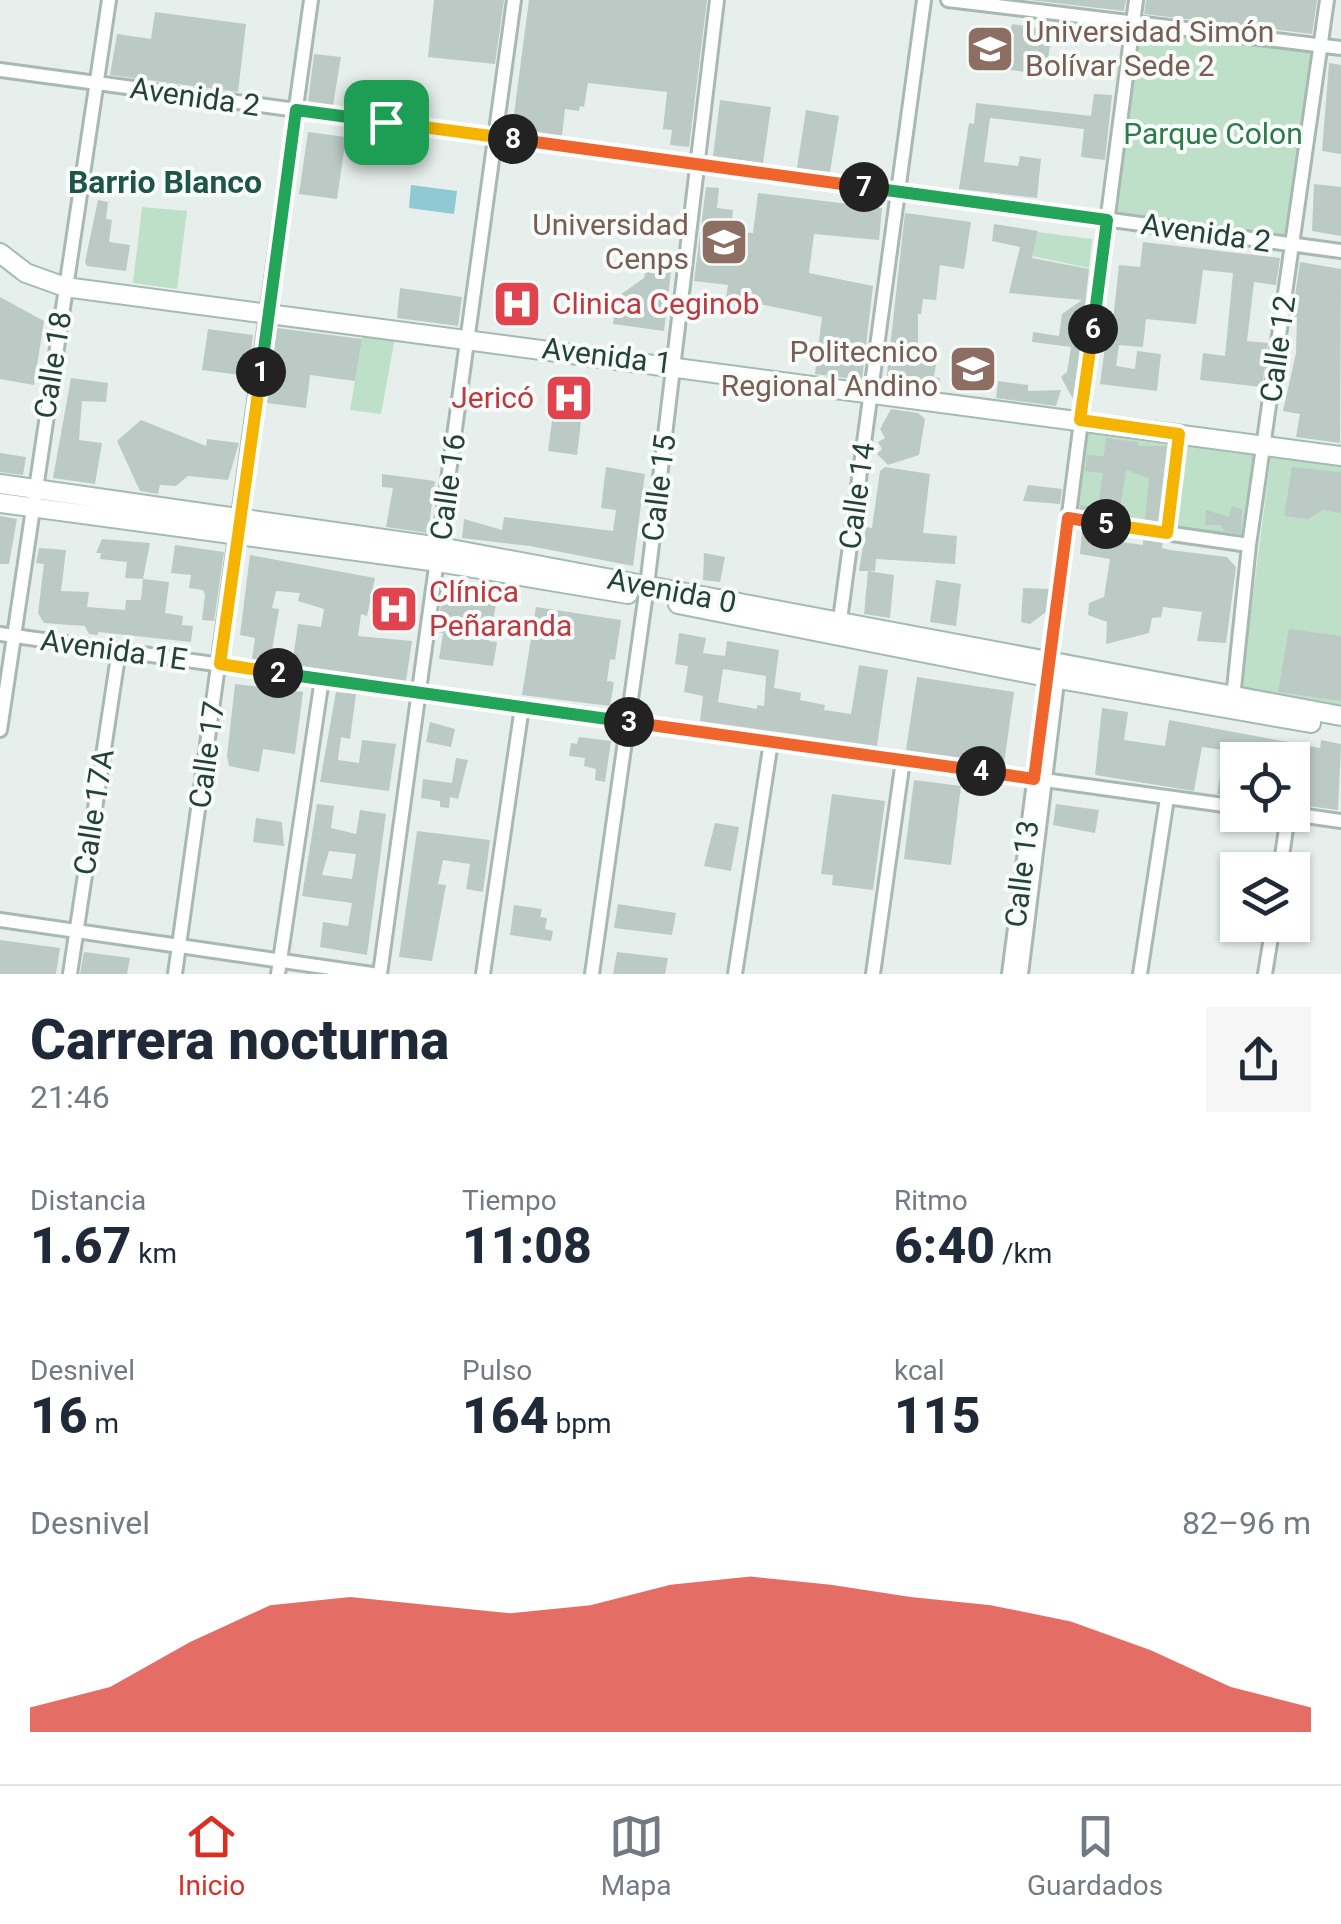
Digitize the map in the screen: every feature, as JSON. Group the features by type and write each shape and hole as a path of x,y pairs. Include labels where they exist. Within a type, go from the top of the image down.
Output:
{"street":[{"name":"Calle 18","path":"0,730 7,635 33,499 109,0"},
{"name":"Calle 17","path":"175,974 311,0"},
{"name":"Calle 16","path":"380,974 514,0"},
{"name":"Calle 15","path":"592,974 647,592 716,0"},
{"name":"Calle 14","path":"839,629 924,0"},
{"path":"948,0 1341,48"},
{"name":"Calle 13","path":"1009,974 1039,780 1080,420 1136,0"},
{"name":"Calle 12","path":"1233,698 1250,545 1328,0"},
{"name":"Avenida 2","path":"0,70 1341,251"},
{"name":"Avenida 1","path":"0,253 26,272 65,288 674,365 1341,456"},
{"path":"1167,533 1179,434"},
{"name":"Avenida 0","path":"0,484 33,499"},
{"name":"Avenida 0","path":"0,503 33,499 439,554 1053,669 1341,728"},
{"path":"1068,518 1250,545"},
{"name":"Avenida 1E","path":"7,635 1220,805"},
{"name":"Calle 17A","path":"70,974 119,650"},
{"name":"Avenida 0","path":"1053,669 1341,716"},
{"path":"279,967 322,679"},
{"path":"483,974 522,707"},
{"path":"735,974 771,742"},
{"path":"874,974 903,760"},
{"name":"Calle 13","path":"1021,974 1039,780"},
{"path":"1140,974 1168,798"},
{"path":"1310,817 1341,821"},
{"path":"0,920 179,946 279,967 372,974"},
{"path":"1266,974 1270,942"}],"green space":[{"name":"Parque Colon","path":"1136,28 1318,50 1291,237 1109,219"},
{"path":"142,207 187,211 177,289 133,283"},
{"path":"1038,232 1092,239 1089,268 1032,256"},
{"path":"363,333 395,338 381,414 350,410"},
{"path":"1086,430 1174,440 1164,531 1077,518"},
{"path":"1181,441 1262,451 1250,541 1171,529"},
{"path":"1271,456 1341,466 1341,712 1240,695"}],"water":[{"path":"411,185 457,191 454,214 409,208"}],"building":[{"path":"434,0 504,0 495,64 428,57"},
{"path":"529,0 707,0 689,147 670,145 672,130 663,129 667,92 588,83 584,107 580,106 579,111 565,109 562,136 512,129"},
{"path":"1030,0 1126,0 1124,11"},
{"path":"1146,0 1317,0 1312,34 1144,14"},
{"path":"155,12 246,24 238,92 110,75 117,34 151,39"},
{"path":"1012,24 1052,30 1046,75 1004,69"},
{"path":"314,54 341,57 333,105 308,102"},
{"path":"1329,63 1341,65 1341,154 1322,151"},
{"path":"1094,94 1112,95 1105,160 1081,157 1084,129 990,118 984,162 1018,166 1020,156 1041,159 1037,198 959,189 976,103 1091,116"},
{"path":"720,100 771,107 763,163 713,156"},
{"path":"806,110 839,116 830,172 797,168"},
{"path":"308,132 346,137 337,199 299,194"},
{"path":"1314,184 1341,187 1341,236 1312,231"},
{"path":"706,187 719,188 717,208 733,210 731,231 753,233 758,193 882,208 879,240 814,234 809,273 873,286 862,380 815,374 822,317 759,304 757,317 724,312 728,285 694,281"},
{"path":"98,200 108,202 106,219 112,220 109,242 130,245 126,271 87,266 85,262"},
{"path":"905,213 971,222 964,269 940,265 936,300 923,299 918,314 918,353 937,357 934,377 940,378 939,390 886,383"},
{"path":"994,224 1038,231 1032,258 1089,269 1074,401 1061,377 1067,372 1071,347 1032,342 1033,332 1059,336 1062,314 1082,300 1009,293 1020,247 992,241"},
{"path":"1143,242 1280,258 1276,285 1254,282 1247,341 1268,343 1262,387 1200,380 1203,353 1225,356 1233,273 1203,270 1196,324 1146,319 1143,347 1119,345 1116,366 1135,369 1137,351 1161,354 1157,391 1100,384 1105,347 1110,348 1119,265 1140,267"},
{"path":"647,261 672,263 664,331 613,324 617,297 644,278"},
{"path":"1300,262 1341,269 1340,443 1296,437 1300,414 1283,411 1296,353 1297,317 1292,316"},
{"path":"400,288 462,297 458,326 397,318"},
{"path":"0,297 44,321 34,385 0,379"},
{"path":"277,328 362,339 355,381 310,375 306,408 267,403"},
{"path":"208,329 253,335 248,376 202,370"},
{"name":"Jericó","path":"558,377 586,380 577,455 548,451"},
{"path":"71,378 108,383 106,402 82,401 79,440 102,443 95,484 53,478"},
{"path":"998,381 1028,385 1028,391 1061,390 1056,406 996,398"},
{"path":"891,409 918,413 925,419 919,455 888,465 877,454 882,449 878,442 885,438 880,429"},
{"path":"141,420 206,446 207,439 239,443 228,480 188,476 176,486 160,485 158,494 140,491 117,441"},
{"path":"1106,438 1138,442 1138,446 1167,446 1158,522 1145,520 1149,478 1126,470 1119,516 1080,511 1080,505 1098,507 1103,473 1085,471 1087,455 1104,456"},
{"path":"0,453 26,457 23,475 0,472"},
{"path":"606,467 645,474 633,566 530,546 462,538 464,519 502,530 504,517 613,531 616,510 601,508"},
{"path":"885,467 930,474 923,533 957,536 955,564 876,559 875,571 859,571 866,527 872,528 880,471"},
{"path":"1292,467 1341,472 1341,513 1323,510 1308,519 1284,516"},
{"path":"382,474 435,481 428,533 386,527 393,488 382,487"},
{"path":"1028,485 1062,489 1060,504 1023,501"},
{"path":"1232,506 1242,509 1241,534 1224,531 1221,525 1205,525 1206,510 1229,517"},
{"path":"0,516 17,519 9,564 0,564"},
{"path":"1082,531 1115,536 1114,541 1143,545 1143,540 1163,543 1162,548 1170,550 1227,557 1236,567 1226,643 1197,641 1202,612 1163,607 1161,617 1152,618 1149,633 1106,644 1107,622 1088,615 1089,603 1104,597 1110,559 1080,554"},
{"path":"102,539 150,543 143,579 125,578 127,562 100,559 101,553 96,553"},
{"path":"175,545 224,552 214,621 202,620 205,595 203,590 189,588 191,575 171,573"},
{"path":"39,548 66,550 61,591 89,592 87,607 125,610 126,600 141,600 143,579 169,582 165,613 183,616 182,625 193,626 191,642 89,634 85,626 44,623 38,613 44,564 36,563"},
{"path":"704,553 725,557 720,582 703,580"},
{"path":"250,555 375,578 367,616 361,614 358,636 412,641 406,681 292,665 298,624 321,627 324,609 298,601 300,593 276,591 272,608 279,609 270,662 252,659 255,638 240,635"},
{"path":"868,571 894,575 890,618 864,614"},
{"path":"936,580 961,584 956,626 930,622"},
{"path":"1023,588 1049,589 1046,612 1030,624 1021,622"},
{"path":"443,590 497,599 489,641 497,642 493,666 439,659 443,633 437,632"},
{"path":"536,607 621,620 615,660 610,659 607,681 614,682 610,706 522,695"},
{"path":"1289,629 1341,636 1341,701 1278,692"},
{"path":"679,633 706,638 703,653 725,656 727,641 779,650 774,688 801,693 800,700 825,705 824,710 851,714 859,665 888,670 877,746 700,721 703,696 684,692 688,666 675,664","holes":["723,669 766,676 764,706 757,705 757,709 718,702"]},
{"path":"917,677 1014,692 1004,764 906,750"},
{"path":"235,684 303,692 295,754 263,749 259,772 229,766"},
{"path":"336,692 356,694 350,739 341,737 338,760 359,763 362,740 396,744 389,791 320,782"},
{"path":"1102,708 1128,712 1124,740 1165,746 1169,720 1288,742 1220,742 1220,749 1202,747 1194,791 1095,775"},
{"path":"430,722 455,729 451,747 426,742"},
{"path":"579,737 611,741 605,782 595,780 596,769 584,766 585,758 569,756 571,743 577,744"},
{"path":"1321,740 1341,744 1338,810 1310,806 1310,746 1320,748"},
{"path":"456,758 468,760 458,799 450,797 449,808 440,807 440,801 421,798 423,779 452,783"},
{"path":"914,780 961,786 951,865 904,859"},
{"path":"832,794 885,801 873,890 832,885 833,875 821,874"},
{"path":"317,804 334,806 331,828 356,834 360,810 386,814 367,955 320,947 323,922 348,926 352,903 302,896","holes":["329,851 356,854 352,879 322,875"]},
{"path":"1056,804 1099,810 1095,833 1053,825"},
{"path":"256,818 282,822 284,846 253,842"},
{"path":"715,823 739,827 731,871 704,866"},
{"path":"417,831 490,840 483,892 466,889 470,864 443,860 438,884 446,885 432,961 399,957"},
{"path":"618,904 676,913 672,935 614,928"},
{"path":"514,905 542,909 540,917 547,918 545,929 553,931 551,941 510,935"},
{"path":"0,940 60,948 56,974 0,974"},
{"path":"84,952 130,958 127,974 80,974"},
{"path":"617,952 668,958 665,974 613,974"}],"place":[{"name":"Universidad Simón Bolívar Sede 2","path":"990,49"},
{"name":"Universidad Cenps","path":"724,242"},
{"name":"Clinica Ceginob","path":"517,304"},
{"name":"Politecnico Regional Andino","path":"973,369"},
{"name":"Jericó","path":"569,398"},
{"name":"Clínica Peñaranda","path":"394,609"}],"district":[{"name":"Barrio Blanco","path":"165,182"}],"route":[{"path":"296,110 386,122 1107,220 1080,420 1179,434 1167,533 1068,518 1034,779 220,664 296,110"}]}
